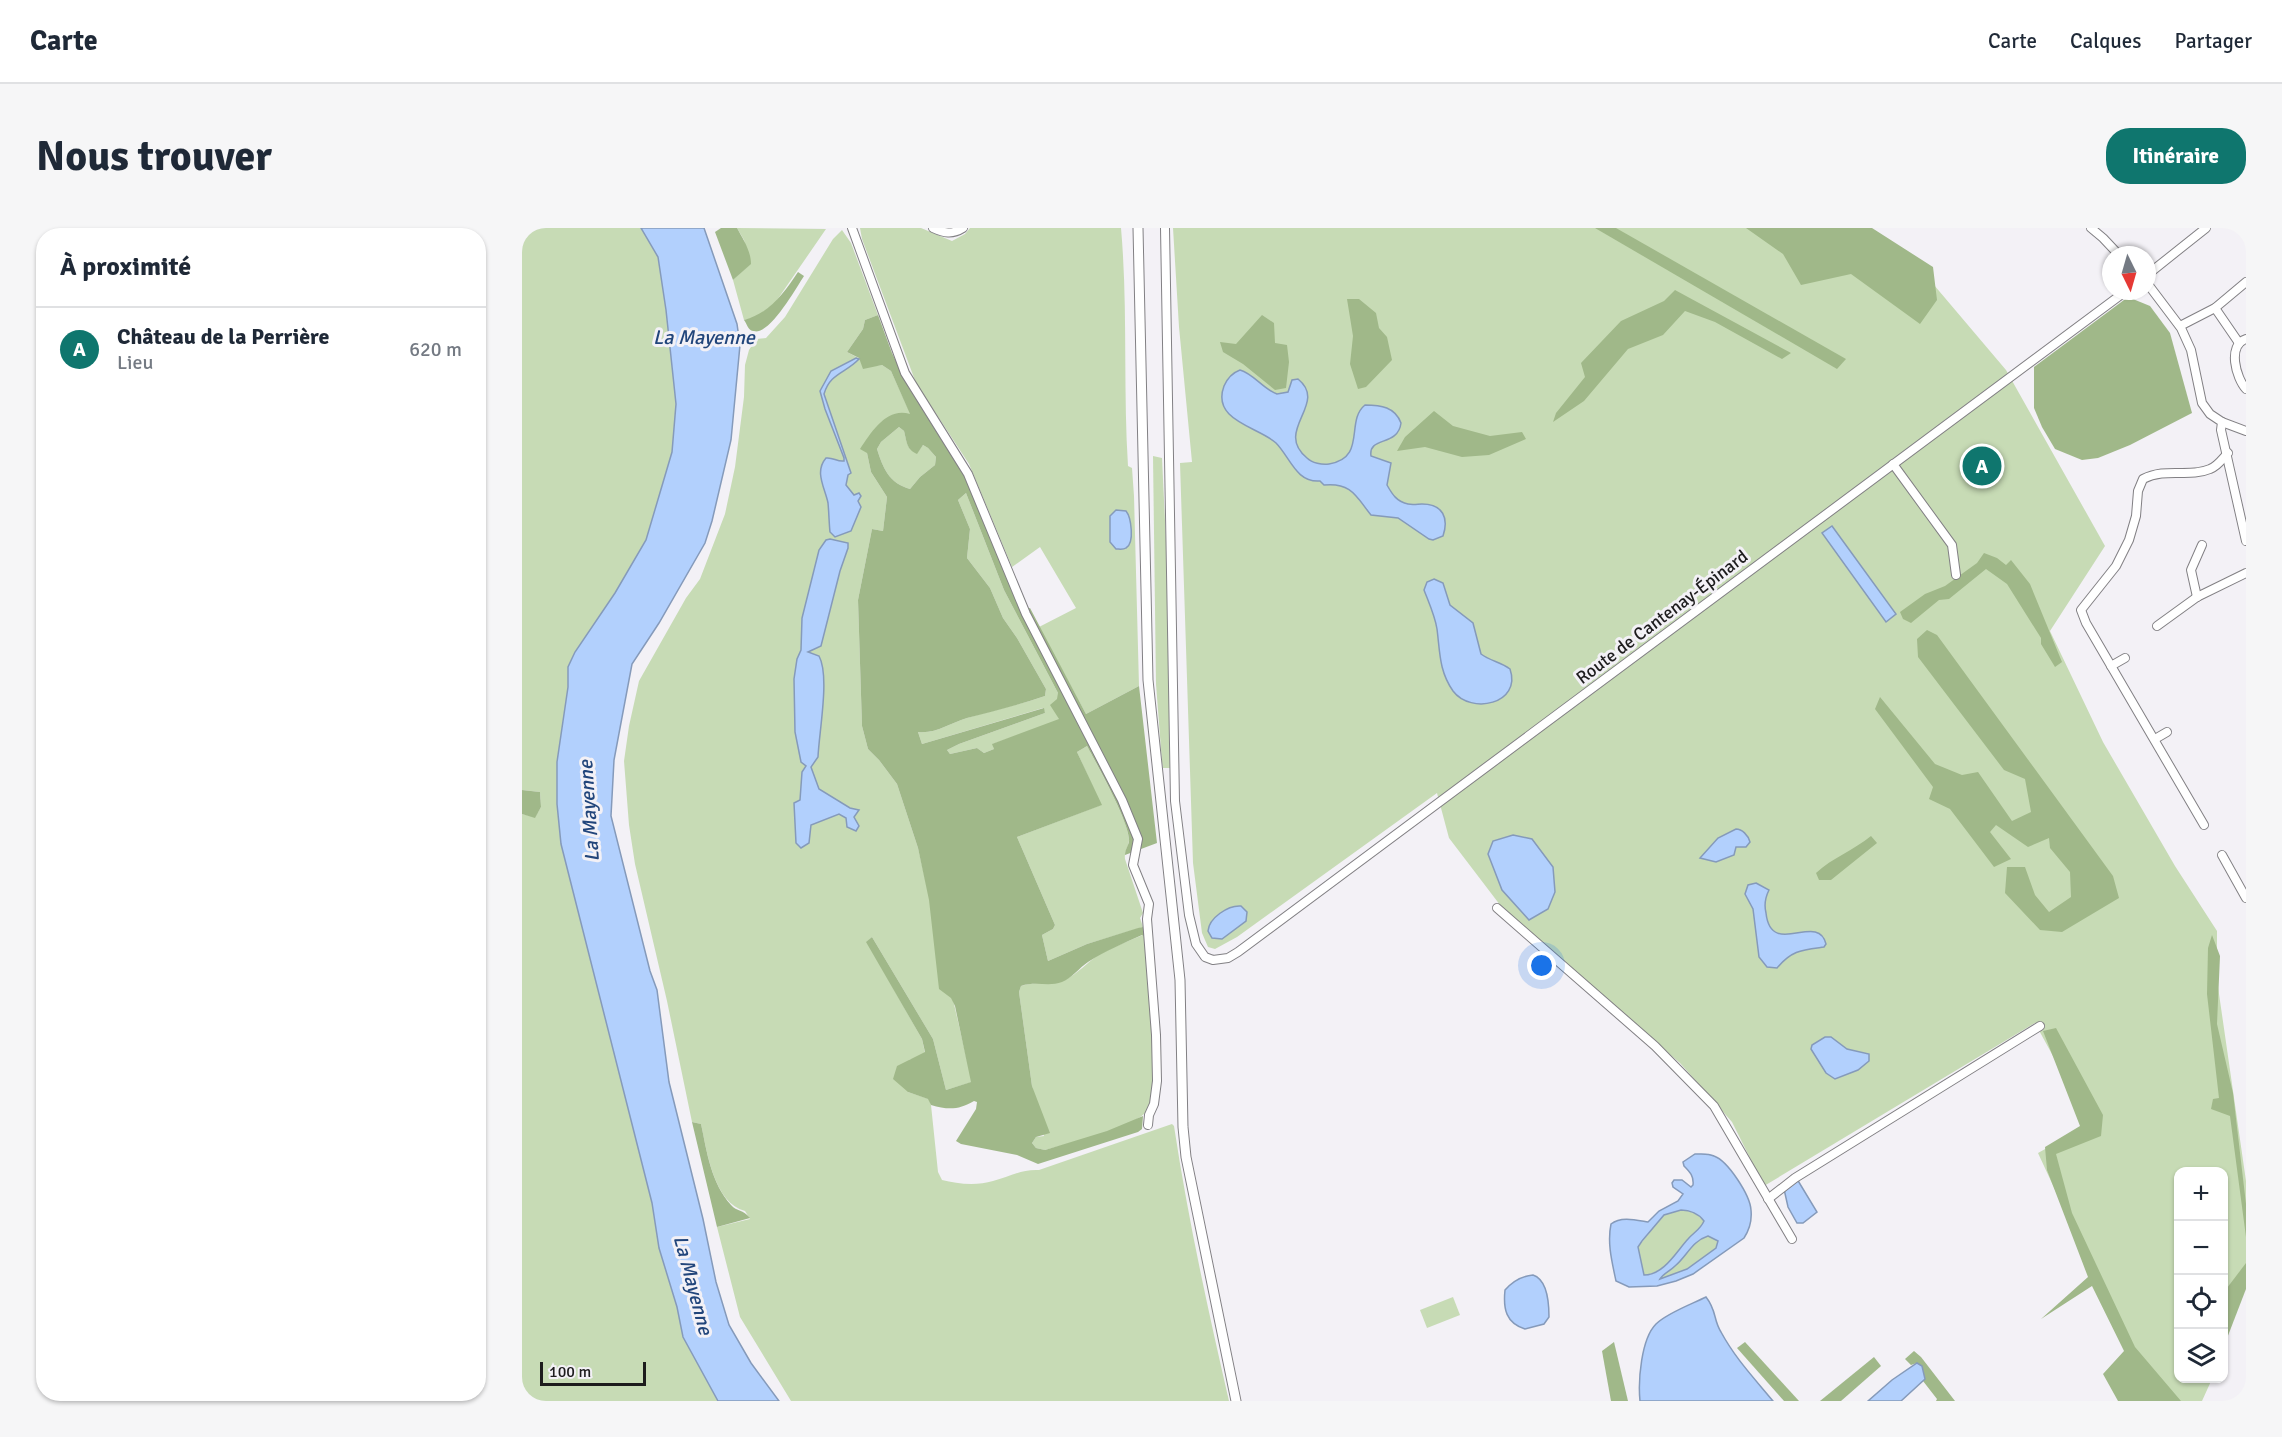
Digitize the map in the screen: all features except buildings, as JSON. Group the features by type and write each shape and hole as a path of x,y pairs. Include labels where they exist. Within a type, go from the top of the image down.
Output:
{"main road":[{"path":"1138,228 1148,680 1180,980 1183,1127 1186,1157 1236,1401"}],"street":[{"path":"852,228 905,373 968,474 1026,614 1122,800 1138,839 1134,865 1149,904 1146,919 1156,1035 1157,1081 1148,1125"},
{"path":"933,228 945,233 954,233 963,228"},
{"name":"Route de Cantenay-Épinard","path":"1165,228 1175,801 1189,915 1196,944 1205,957 1213,960 1228,958 1238,952 2114,300"},
{"path":"2091,228 2111,246"},
{"path":"2156,268 2206,228"},
{"path":"2180,326 2215,308 2246,282"},
{"path":"2156,295 2180,326 2191,350 2202,403 2210,414 2222,422 2246,430"},
{"path":"2215,308 2243,341 2235,358 2239,380 2246,389"},
{"path":"2222,422 2221,430 2246,541"},
{"path":"2204,825 2086,623 2081,610 2116,566 2129,540 2136,516 2138,491 2143,479 2155,473 2208,470 2218,465 2228,453"},
{"path":"1893,464 1952,545 1956,575"},
{"path":"2197,597 2191,570 2202,545"},
{"path":"2157,626 2197,597 2246,573"},
{"path":"2111,666 2125,658"},
{"path":"2155,739 2167,732"},
{"path":"2222,855 2246,898"},
{"path":"1497,908 1655,1046 1714,1106 1792,1239"},
{"path":"1768,1199 1795,1178 2040,1026"}],"green space":[{"path":"522,228 641,228 658,257 676,404 672,452 646,540 615,593 575,652 568,667 568,687 557,762 557,804 561,844 652,1203 659,1248 677,1307 683,1337 718,1401 522,1401 522,814 535,817 541,807 540,792 522,790"},
{"path":"721,228 737,228 750,254 751,264 733,280 715,232"},
{"path":"737,228 826,229 775,303 757,317 744,320 733,280 750,264 744,240"},
{"path":"860,228 921,228 952,241 965,234 970,228 1121,228 1128,466 1132,468 1134,496 1139,686 1086,714 1039,627 1076,608 1040,547 1012,567 969,464 916,383 862,239"},
{"path":"1173,228 1846,228 1934,285 2006,370 2105,546 2050,631 2103,742 2175,866 2217,931 2217,980 2246,1181 2246,1272 2228,1327 2228,1167 2174,1167 2174,1383 2210,1383 2202,1401 2180,1401 2129,1350 2038,1153 2090,1124 2035,1023 1764,1186 1732,1122 1680,1063 1513,922 1449,838 1437,793 1237,937 1215,949 1208,947 1202,933 1193,863 1180,463 1192,462 1179,327"},
{"path":"1595,228 1616,228 1846,359 1837,369"},
{"path":"1746,228 1872,228 1933,267 1937,300 1920,324 1851,274 1801,285 1783,254"},
{"path":"842,230 851,243 878,315 865,320 863,329 847,352 873,366 882,365 891,371 911,415 867,453 871,472 887,497 883,531 872,529 858,600 862,726 868,749 897,784 918,848 972,1082 946,1090 933,1039 872,937 867,942 922,1039 925,1053 909,1060 908,1092 929,1099 938,1172 942,1180 961,1183 987,1183 1021,1172 1039,1170 1172,1124 1229,1401 791,1401 740,1317 717,1227 750,1219 745,1211 734,1206 726,1198 719,1187 709,1162 701,1124 692,1122 635,864 629,825 624,761 639,681 686,598 700,579 725,514 735,467 744,397 745,365 749,350 756,339 766,338 785,317 833,239"},
{"path":"798,272 804,276 774,319 767,327 759,331 750,329 744,320 769,307 782,295"},
{"path":"1675,290 1791,353 1782,359 1715,322 1685,311 1663,335 1628,349 1584,401 1553,422 1556,413 1585,377 1581,363 1621,321 1664,301"},
{"path":"1347,299 1359,299 1376,313 1379,328 1387,337 1392,360 1366,387 1358,389 1350,364 1353,336"},
{"path":"2124,300 2135,300 2150,306 2170,333 2192,413 2130,445 2098,458 2082,460 2055,449 2042,427 2034,408 2034,367"},
{"path":"878,315 892,353 909,388 971,487 1023,610 1030,608 1086,714 1139,686 1157,843 1125,855 1129,842 1125,822 1087,746 1077,752 1102,805 1017,837 1055,925 1053,929 1042,935 1048,961 1087,944 1138,928 1143,927 1146,937 1142,935 1101,954 1062,982 1021,986 1019,992 1032,1086 1050,1133 1036,1137 1032,1143 1036,1148 1045,1150 1107,1131 1143,1116 1142,1129 1038,1164 1017,1155 961,1144 956,1141 976,1109 977,1102 953,1108 931,1105 928,1099 908,1092 893,1079 897,1066 925,1052 922,1039 866,942 872,937 933,1039 946,1090 971,1082 955,1006 951,998 939,989 929,900 918,848 897,784 868,749 862,726 858,600 872,529 883,531 887,497 871,472 867,453 860,449 875,428 887,417 894,414 910,414 891,371 882,365 863,369 859,358 847,352 863,329 865,320","holes":["899,427 904,431 908,445 913,452 917,454 923,445 936,457 935,465 910,489 892,479 877,449 881,442","966,493 1004,590 1058,693 1057,699 1050,705 1059,719 992,744 994,749 984,753 977,748 950,754 947,750 959,744 1045,713 1044,708 922,744 918,732 937,730 967,718 1045,696 1046,689 1003,618 990,588 967,558 970,529 958,500"]},
{"path":"1262,315 1274,323 1275,343 1287,345 1289,362 1286,388 1275,390 1243,364 1223,352 1220,342 1236,344"},
{"path":"1434,411 1453,426 1490,436 1522,432 1526,439 1489,455 1462,457 1425,447 1397,451 1405,437"},
{"path":"899,427 904,431 911,449 917,453 923,445 936,457 935,465 910,489 892,479 877,449 881,442"},
{"path":"1153,456 1162,458 1168,583 1170,768 1163,768 1162,762 1156,684"},
{"path":"966,493 1004,590 1058,693 1059,720 993,744 994,749 984,753 977,748 950,754 947,750 959,744 1045,713 1043,708 922,744 918,732 937,730 967,718 1045,696 1046,689 1003,618 990,588 967,558 970,529 958,500"},
{"path":"1984,553 1997,558 2006,565 2011,560 2030,584 2062,662 2055,667 2041,644 2041,638 2007,584 1986,569 1949,599 1939,600 1911,623 1903,619 1900,612 1925,594 1945,586 1977,563"},
{"path":"1927,630 1937,635 2113,876 2119,898 2062,932 2040,930 2005,893 2007,867 2025,867 2035,895 2049,912 2071,897 2070,872 2050,848 2049,838 2028,847 1996,825 1990,832 2011,859 1994,867 1950,809 1929,799 1933,787 1875,709 1880,697 1935,764 1962,775 1978,772 2012,821 2031,812 2025,779 2004,770 1918,657 1917,639"},
{"path":"1087,746 1119,808 1128,832 1129,841 1125,859 1143,913 1140,918 1143,927 1087,944 1048,961 1042,935 1053,929 1055,925 1017,837 1101,805 1077,752"},
{"path":"522,790 540,792 541,807 535,818 522,814"},
{"path":"1871,836 1877,843 1831,880 1819,880 1816,873"},
{"path":"1143,935 1146,937 1155,1058 1154,1083 1150,1102 1144,1114 1125,1125 1097,1135 1045,1150 1036,1148 1032,1143 1036,1137 1044,1136 1032,1086 1019,992 1021,986 1066,979 1100,954"},
{"path":"2212,935 2220,956 2217,1024 2233,1093 2246,1204 2246,1237 2230,1116 2211,1109 2213,1099 2219,1098 2207,994 2208,948"},
{"path":"2056,1028 2103,1115 2101,1136 2056,1154 2072,1213 2135,1347 2181,1401 2118,1401 2103,1374 2124,1351 2092,1286 2041,1319 2088,1277 2047,1170 2045,1147 2080,1126 2043,1031"},
{"path":"692,1122 701,1124 714,1177 724,1196 733,1207 750,1218 717,1227"},
{"path":"1681,1210 1699,1216 1704,1221 1701,1227 1668,1263 1644,1275 1638,1247 1664,1215"},
{"path":"1708,1236 1718,1241 1716,1248 1687,1269 1660,1279 1680,1261 1694,1244"},
{"path":"2246,1263 2246,1289 2228,1336 2228,1329 2228,1287"},
{"path":"1453,1297 1460,1315 1427,1328 1420,1310"},
{"path":"1614,1342 1628,1401 1611,1401 1602,1351"},
{"path":"1745,1342 1799,1401 1784,1401 1737,1348"},
{"path":"1914,1351 1955,1401 1936,1401 1937,1399 1923,1381 1925,1379 1917,1363 1911,1365 1905,1359"},
{"path":"1874,1357 1881,1366 1841,1401 1820,1401"}],"water":[{"name":"La Mayenne","path":"641,228 704,228 737,324 740,345 731,440 705,543 659,623 632,664 614,760 611,816 650,971 657,990 669,1082 716,1282 729,1325 751,1363 779,1401 718,1401 683,1337 677,1307 659,1248 652,1203 561,844 557,804 557,762 568,687 568,667 575,652 615,593 646,540 672,452 676,404 666,310 658,257"},
{"path":"856,358 859,359 854,364 834,377 824,394 851,473 848,475 846,485 854,495 859,493 861,496 858,501 861,507 851,531 835,537 830,532 828,503 821,480 821,469 826,458 844,461 844,458 820,391 831,371"},
{"path":"1240,370 1277,394 1288,392 1292,380 1298,379 1306,388 1308,398 1306,408 1297,427 1296,437 1298,448 1309,460 1317,463 1329,464 1341,460 1348,454 1352,447 1356,420 1365,405 1382,406 1395,413 1401,423 1399,430 1389,439 1374,446 1371,456 1391,463 1387,485 1398,499 1408,504 1435,506 1443,513 1445,529 1443,536 1433,540 1429,539 1398,518 1371,515 1353,492 1341,486 1324,485 1320,481 1312,481 1299,474 1276,443 1239,422 1224,407 1222,398 1224,386 1230,376"},
{"path":"1116,510 1126,511 1131,524 1129,545 1124,549 1116,549 1110,542 1110,516"},
{"path":"1832,526 1896,614 1886,622 1822,533"},
{"path":"826,540 848,543 848,548 821,646 808,652 819,656 824,677 818,757 811,767 819,789 850,808 859,810 854,817 859,826 856,831 847,827 846,818 839,814 811,825 809,843 801,848 796,843 794,803 800,800 802,772 806,766 801,762 795,732 794,679 801,650 802,618 819,550"},
{"path":"1434,579 1443,583 1450,605 1473,623 1481,654 1510,669 1512,681 1509,691 1502,698 1482,704 1471,703 1461,698 1448,684 1441,661 1435,619 1424,590 1427,582"},
{"path":"1736,829 1743,831 1748,837 1750,842 1746,847 1736,847 1734,855 1716,862 1700,858 1718,838"},
{"path":"1513,835 1532,839 1553,867 1555,892 1548,909 1529,920 1502,890 1488,854 1493,841"},
{"path":"1756,883 1769,890 1765,910 1770,926 1776,933 1814,932 1821,935 1826,944 1824,947 1798,952 1777,968 1767,967 1759,957 1753,909 1745,894 1748,885"},
{"path":"1241,906 1247,912 1246,921 1222,939 1212,938 1208,931 1215,917 1230,908"},
{"path":"1825,1037 1831,1037 1847,1049 1869,1054 1869,1061 1858,1070 1835,1079 1826,1073 1811,1049 1812,1045"},
{"path":"1695,1154 1709,1154 1726,1164 1743,1188 1750,1204 1751,1221 1746,1235 1693,1274 1676,1281 1657,1286 1629,1287 1616,1281 1610,1245 1611,1224 1624,1219 1648,1222 1659,1211 1678,1201 1683,1194 1673,1187 1674,1180 1682,1180 1691,1187 1693,1185 1690,1172 1683,1162","holes":["1681,1210 1697,1214 1704,1221 1664,1267 1644,1275 1638,1247 1664,1215","1708,1236 1718,1241 1716,1248 1687,1269 1660,1279 1694,1245"]},
{"path":"1797,1179 1817,1212 1803,1223 1797,1223 1788,1207 1784,1189"},
{"path":"1533,1275 1545,1287 1549,1317 1544,1324 1525,1329 1514,1323 1507,1314 1505,1290 1525,1276"},
{"path":"1706,1297 1732,1351 1773,1401 1640,1401 1642,1361 1651,1331 1666,1316"},
{"path":"1917,1363 1922,1366 1925,1379 1901,1401 1868,1401 1892,1380"}],"place":[{"name":"Château de la Perrière","path":"1982,466"}]}
